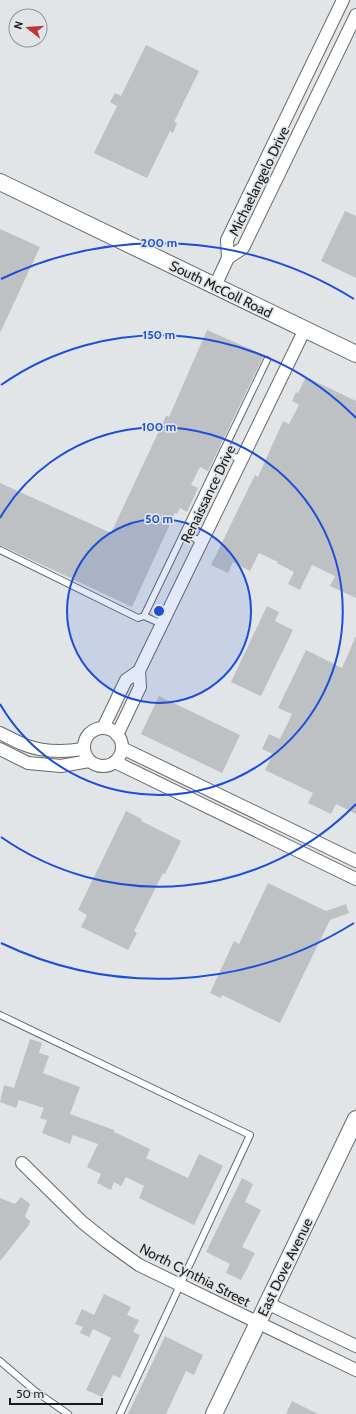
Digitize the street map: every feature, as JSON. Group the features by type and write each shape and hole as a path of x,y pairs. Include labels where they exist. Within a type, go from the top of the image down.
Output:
{"main road":[{"name":"South McColl Road","path":"0,182 356,354"},
{"name":"East Dove Avenue","path":"214,1414 356,1119"}],"street":[{"name":"Michaelangelo Drive","path":"215,286 228,258 227,240 343,0"},
{"name":"Michaelangelo Drive","path":"228,258 244,248 356,15"},
{"path":"333,20 350,28"},
{"path":"295,98 312,106"},
{"name":"Renaissance Drive","path":"103,728 126,680 139,671 305,329"},
{"name":"Renaissance Drive","path":"117,734 140,687 139,671"},
{"path":"103,728 110,729 117,734 122,748 119,757 115,762 109,766 103,766 96,765 89,761 84,749 85,740 90,733 103,728"},
{"path":"0,733 26,746 36,748 66,752 84,749"},
{"path":"19,759 26,746"},
{"path":"122,748 351,859 340,870"},
{"path":"0,750 28,763 61,766 89,761"},
{"path":"66,752 67,765"},
{"path":"115,762 356,879"},
{"path":"179,792 185,779"},
{"path":"217,811 224,798"},
{"path":"244,824 250,810"},
{"path":"309,856 316,842"},
{"name":"North Cynthia Street","path":"22,1162 82,1222 139,1265 356,1370"},
{"name":"North Cynthia Street","path":"267,1303 356,1346"}],"lane":[{"path":"144,616 267,360"},
{"path":"224,452 241,460"},
{"path":"184,533 202,542"},
{"path":"0,550 138,618 144,616 162,624"},
{"path":"0,1015 250,1135 120,1414"},
{"path":"0,1361 35,1391 68,1414"}],"building":[{"path":"146,45 199,71 174,122 177,123 173,133 170,131 147,178 94,153 117,106 110,102 115,93 121,96"},
{"path":"345,211 356,216 356,278 321,261"},
{"path":"0,229 40,247 0,333"},
{"path":"207,330 264,355 208,471 200,467 191,485 198,488 187,512 180,508 177,514 175,513 132,607 0,545 0,483 111,533 166,416 169,417"},
{"path":"306,377 356,401 356,598 330,586 335,576 312,565 300,590 288,584 294,572 259,553 250,571 233,562 228,573 211,565 255,475 258,477 283,421 289,424 299,405 292,401"},
{"path":"267,606 279,612 275,621 293,630 261,696 231,682"},
{"path":"356,636 356,814 336,804 331,814 308,803 313,793 265,770 273,754 262,749 269,734 280,739 292,714 278,708 306,650 342,668"},
{"path":"159,696 240,735 222,773 141,734"},
{"path":"126,811 142,819 141,821 181,841 134,931 137,933 128,950 81,927 87,915 78,910"},
{"path":"268,883 326,911 346,904 349,913 330,920 280,1023 222,995 221,998 210,993 234,941 239,944"},
{"path":"30,1039 42,1043 39,1053 49,1056 43,1073 80,1087 70,1114 114,1130 114,1132 150,1149 146,1158 188,1178 199,1154 223,1166 194,1225 139,1198 144,1186 126,1177 121,1186 114,1182 111,1190 97,1183 101,1174 87,1167 98,1144 73,1135 70,1144 42,1133 47,1120 40,1118 44,1108 19,1100 16,1108 0,1102 4,1085 14,1088"},
{"path":"242,1178 253,1184 245,1202 261,1210 242,1247 255,1253 241,1280 226,1273 230,1264 206,1252"},
{"path":"21,1197 30,1204 25,1217 30,1221 29,1225 0,1261 0,1198 15,1204"},
{"path":"104,1294 131,1307 127,1315 139,1320 133,1332 140,1335 120,1378 113,1375 102,1397 86,1390 111,1338 93,1329 89,1337 80,1333 83,1327 75,1324 82,1309 94,1315"},
{"path":"165,1336 203,1355 194,1375 186,1371 166,1414 128,1414"},
{"path":"292,1401 318,1414 286,1414"}]}
